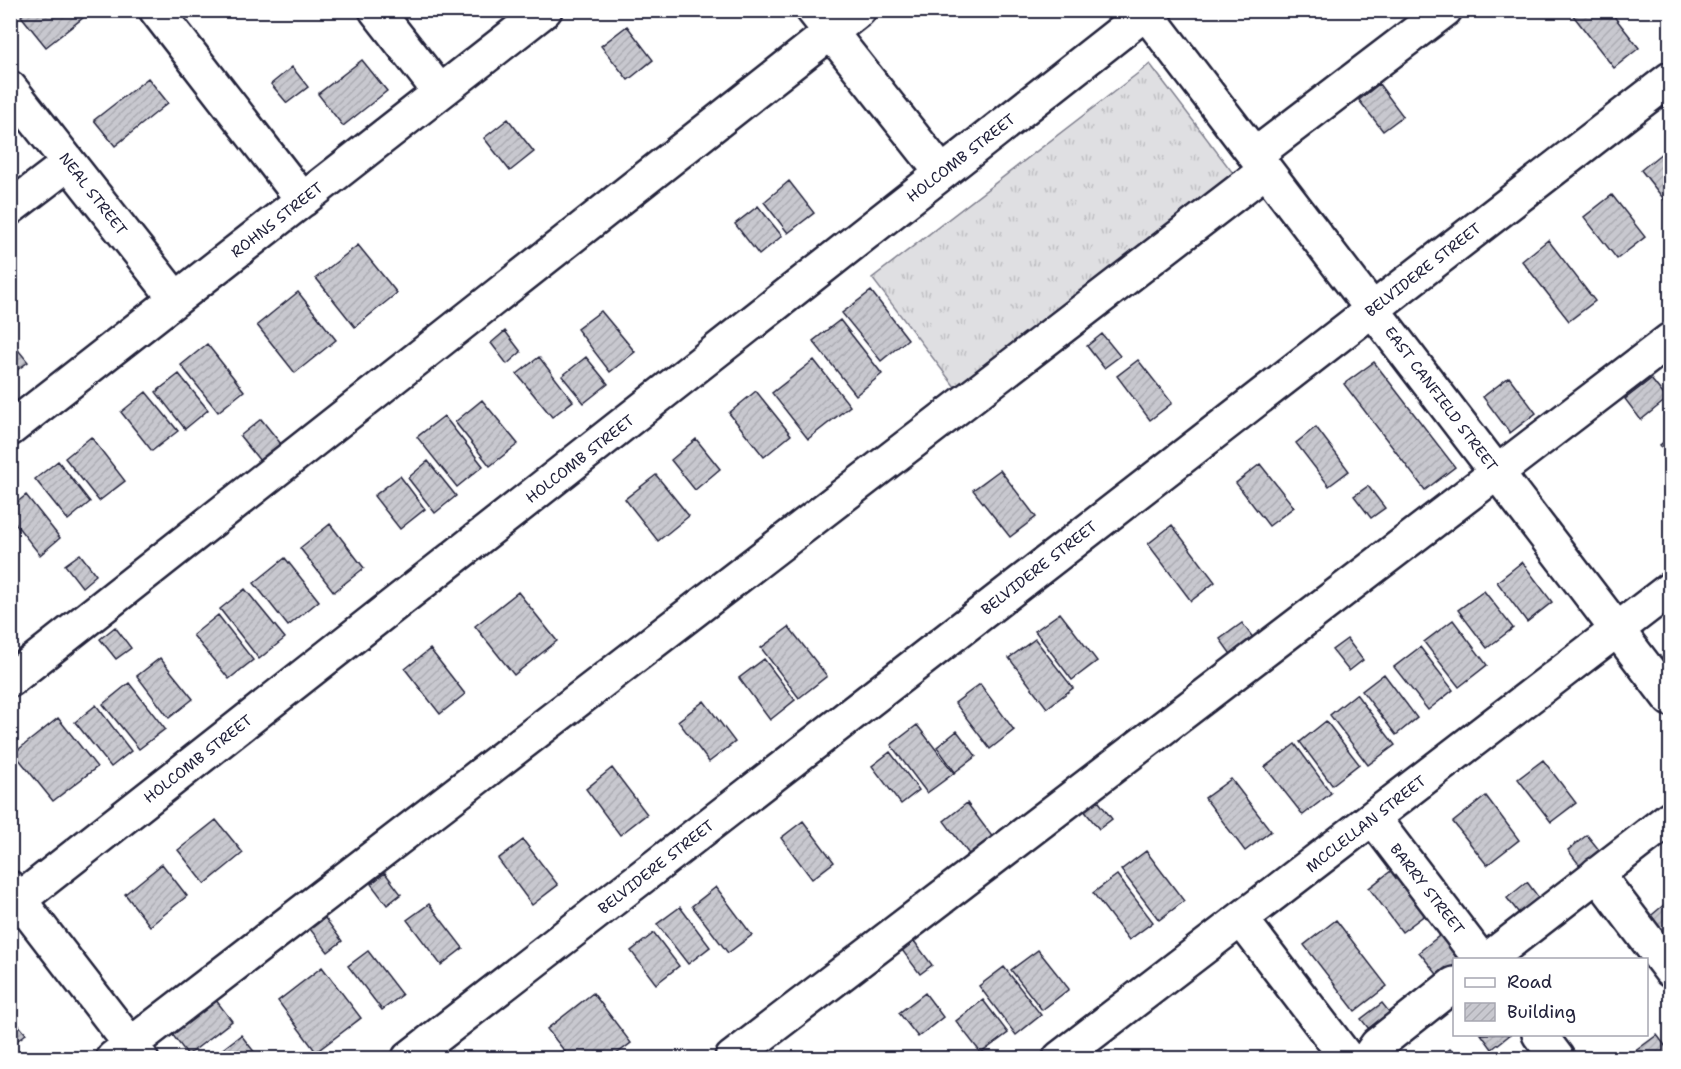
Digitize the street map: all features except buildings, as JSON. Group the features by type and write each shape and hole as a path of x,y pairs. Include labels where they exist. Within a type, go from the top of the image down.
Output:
{"street":[{"path":"156,10 303,200"},
{"path":"376,10 440,92"},
{"name":"ROHNS STREET","path":"10,429 544,10"},
{"path":"10,680 822,22 859,10"},
{"path":"14,898 128,1054 1261,162 1445,10"},
{"name":"EAST CANFIELD STREET","path":"1147,12 1671,699"},
{"name":"HOLCOMB STREET","path":"14,898 1147,12"},
{"path":"822,22 942,173"},
{"name":"BELVIDERE STREET","path":"409,1059 1671,79"},
{"name":"NEAL STREET","path":"10,88 176,299"},
{"path":"10,208 69,163"},
{"path":"732,1059 1671,340"},
{"name":"MCCLELLAN STREET","path":"1082,1052 1241,919 1671,589"},
{"name":"BARRY STREET","path":"1373,818 1479,958"},
{"path":"1490,958 1671,818"},
{"path":"1598,874 1671,970"},
{"path":"1241,919 1347,1059"},
{"path":"1368,1059 1377,1045 1453,986"},
{"path":"1540,1036 1557,1059"}],"green space":[{"path":"1150,64 1236,177 958,391 872,278"}]}
